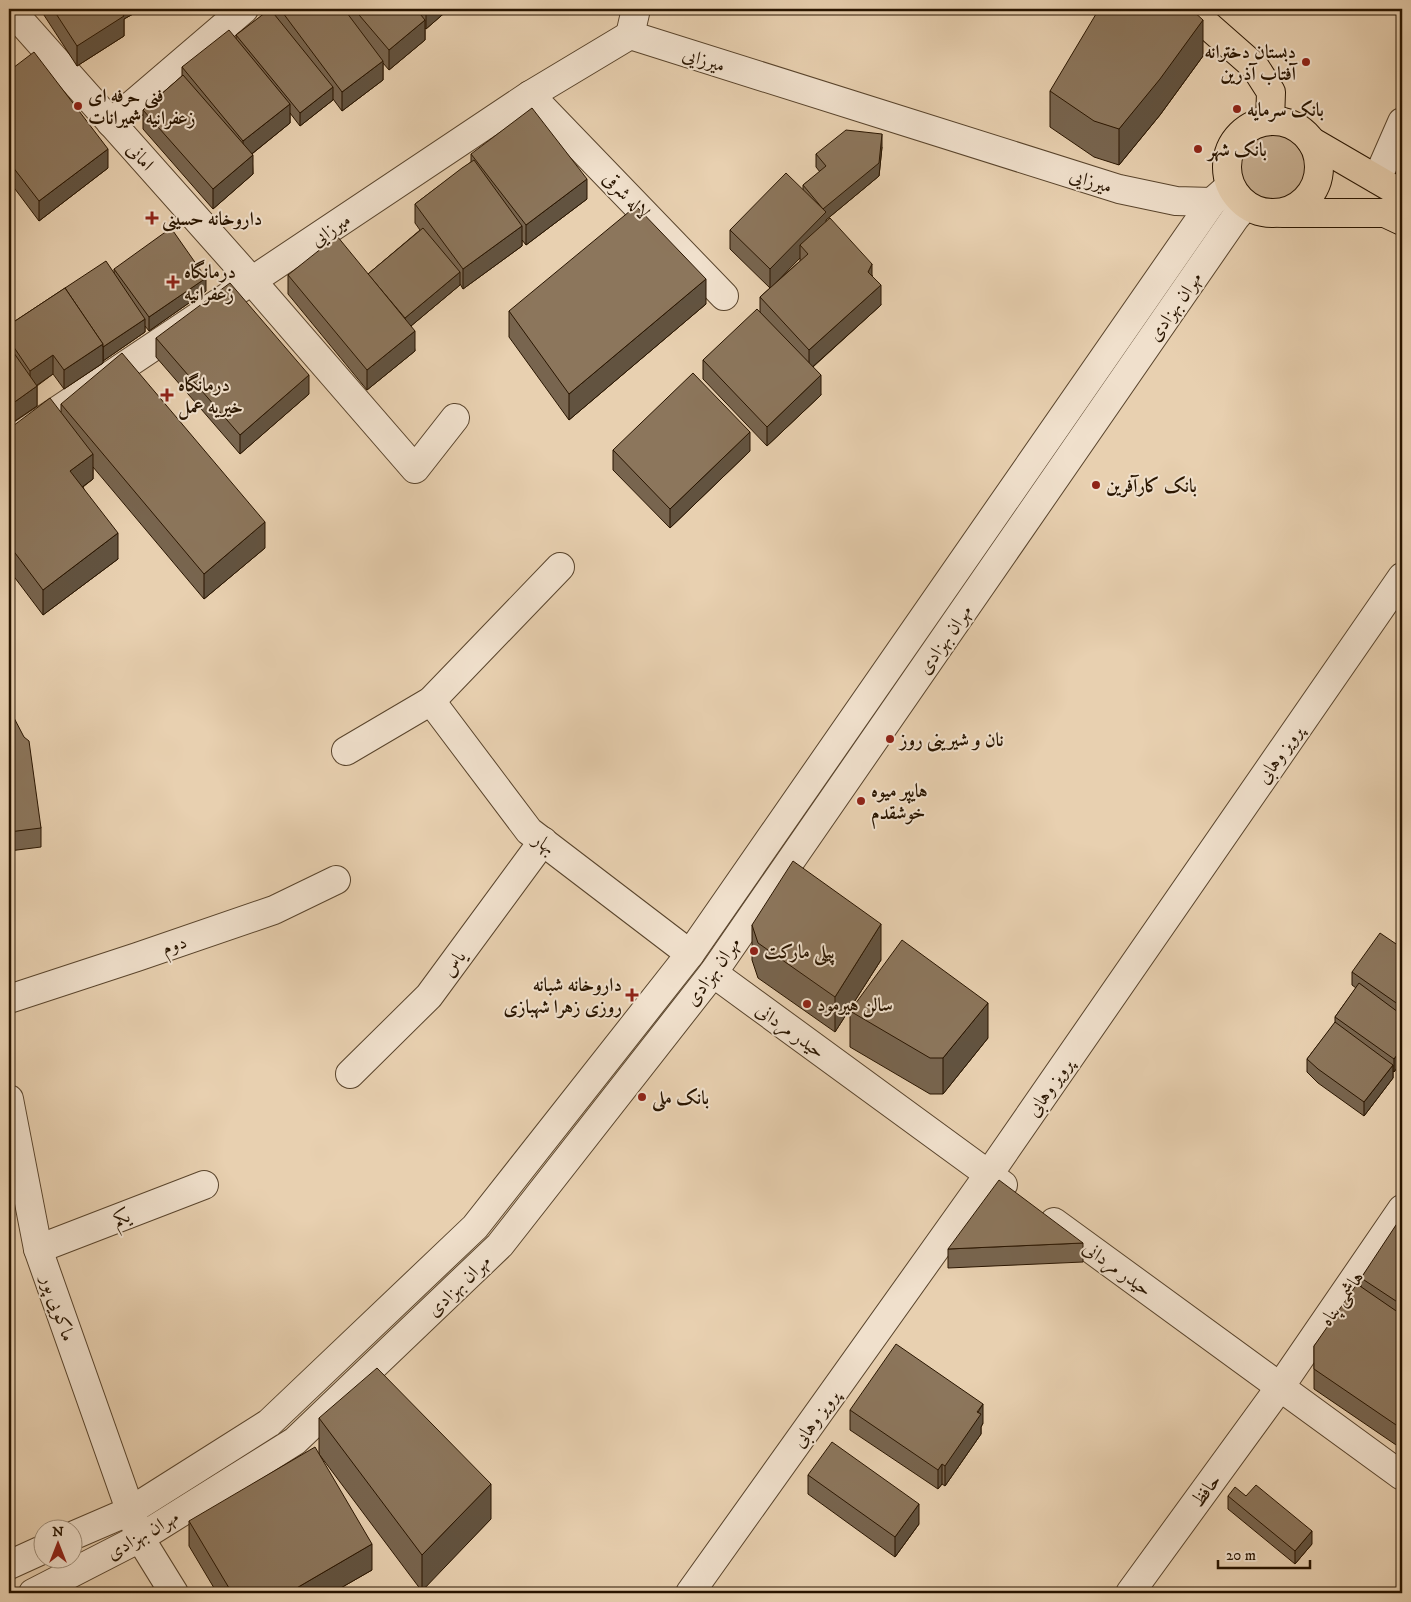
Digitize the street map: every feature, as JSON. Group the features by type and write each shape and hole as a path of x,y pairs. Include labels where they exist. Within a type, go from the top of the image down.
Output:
{"main road":[{"path":"1189,9 1255,67 1272,92 1270,121"},
{"path":"1402,194 1311,141 1300,130 1286,123 1270,121 1256,124 1243,132 1233,144 1228,157 1229,197 1251,208 1265,213 1385,213 1402,221"},
{"path":"1281,213 1295,208 1308,198 1316,186 1319,171 1318,155 1311,141"}],"street":[{"name":"امانی","path":"10,9 252,281 415,469 455,418"},
{"path":"111,123 244,9"},
{"path":"630,36 636,9"},
{"name":"میرزایی","path":"9,443 530,95 630,36 1119,189 1176,201 1229,197"},
{"name":"لاله شرقی","path":"530,95 724,296"},
{"path":"1377,179 1402,122"},
{"name":"مهران بهزادی","path":"82,1532 130,1510 269,1423 475,1227 690,954 1229,197"},
{"name":"مهران بهزادی","path":"33,1593 140,1538 294,1441 500,1245 713,972 1235,218 1229,197"},
{"path":"346,751 431,701 560,567"},
{"name":"پرویز وهابی","path":"690,1593 989,1174 1402,577"},
{"name":"بهار","path":"431,701 529,831 690,954"},
{"name":"یاس","path":"350,1074 429,996 543,841"},
{"name":"دوم","path":"9,998 274,910 336,880"},
{"name":"حیدر مردانی","path":"713,972 1402,1476"},
{"name":"ماکویی‌ پور","path":"9,1099 38,1249 140,1538 174,1593"},
{"name":"یکم","path":"38,1249 204,1186"},
{"name":"هاشمی پناه","path":"1280,1387 1402,1209"},
{"name":"حافظ","path":"1130,1593 1280,1387"},
{"path":"9,1565 32,1555"}],"shaded area":[{"path":"1274,129 1289,132 1301,140 1309,152 1312,167 1309,182 1301,194 1289,202 1274,205 1259,202 1247,194 1239,182 1236,167 1239,152 1247,140 1259,132"}],"building":[{"path":"53,9 119,9 124,16 77,46"},
{"path":"270,9 333,87 300,113 236,35"},
{"path":"280,9 344,9 383,61 342,92"},
{"path":"354,9 416,9 425,20 389,50"},
{"path":"1099,9 1191,9 1203,20 1160,79 1119,129 1094,121 1050,91"},
{"path":"229,30 290,104 243,141 182,67"},
{"path":"34,52 108,149 39,201 9,162 9,71"},
{"path":"183,75 253,155 213,189 143,110"},
{"path":"532,108 587,179 526,225 471,154"},
{"path":"846,130 882,134 879,163 823,209 803,185 826,166 816,154"},
{"path":"474,160 522,226 463,269 415,204"},
{"path":"786,173 826,212 770,269 730,230"},
{"path":"636,206 706,279 569,394 509,311"},
{"path":"9,214 14,226 9,229"},
{"path":"830,218 872,264 868,272 881,285 809,350 760,297 808,254 800,245"},
{"path":"171,228 206,278 149,317 114,269"},
{"path":"423,228 460,272 405,318 368,274"},
{"path":"337,236 415,331 367,370 288,275"},
{"path":"106,261 145,319 103,347 103,344 65,288"},
{"path":"230,283 309,375 240,435 156,338"},
{"path":"65,288 103,344 64,370 53,355 30,371 9,340 9,325"},
{"path":"757,309 821,375 767,427 703,360"},
{"path":"9,346 37,386 9,406"},
{"path":"122,353 265,522 204,574 61,404"},
{"path":"693,373 750,432 670,509 613,450"},
{"path":"50,398 93,454 70,471 118,533 43,590 9,545 9,429"},
{"path":"9,715 13,716 24,737 29,741 41,828 9,832"},
{"path":"793,861 881,924 835,997 758,943 752,925"},
{"path":"1380,933 1402,948 1402,1007 1352,972"},
{"path":"902,940 988,1003 943,1058 930,1058 850,1011"},
{"path":"1359,983 1402,1015 1402,1048 1394,1059 1335,1017"},
{"path":"1335,1022 1393,1065 1364,1102 1307,1059"},
{"path":"999,1180 1083,1243 948,1249"},
{"path":"1398,1222 1402,1225 1402,1305 1361,1278"},
{"path":"1357,1284 1402,1315 1402,1429 1314,1369 1314,1346"},
{"path":"896,1344 983,1404 977,1412 981,1414 945,1466 942,1464 938,1470 850,1410"},
{"path":"377,1368 491,1484 422,1555 319,1418"},
{"path":"832,1442 919,1504 895,1537 808,1475"},
{"path":"315,1447 372,1544 288,1593 232,1593 189,1521"},
{"path":"1256,1485 1312,1531 1295,1551 1228,1496 1235,1487 1246,1496"},
{"path":"426,1587 430,1593 416,1593"}],"place":[{"name":"دبستان دخترانه آفتاب آذرین","path":"1306,62"},
{"name":"فنی حرفه ای زعفرانیه شمیرانات","path":"78,106"},
{"name":"بانک سرمایه","path":"1237,109"},
{"name":"بانک شهر","path":"1198,149"},
{"name":"داروخانه حسینی","path":"152,218"},
{"name":"درمانگاه زعفرانیه","path":"173,282"},
{"name":"درمانگاه خیریه عمل","path":"167,395"},
{"name":"بانک کارآفرین","path":"1096,485"},
{"name":"نان و شيرينى روز","path":"890,739"},
{"name":"هایپر میوه خوشقدم","path":"861,801"},
{"name":"پیلی مارکت","path":"754,951"},
{"name":"داروخانه شبانه روزی زهرا شهبازی","path":"632,995"},
{"name":"سالن هیرمود","path":"807,1004"},
{"name":"بانک ملی","path":"642,1097"}]}
